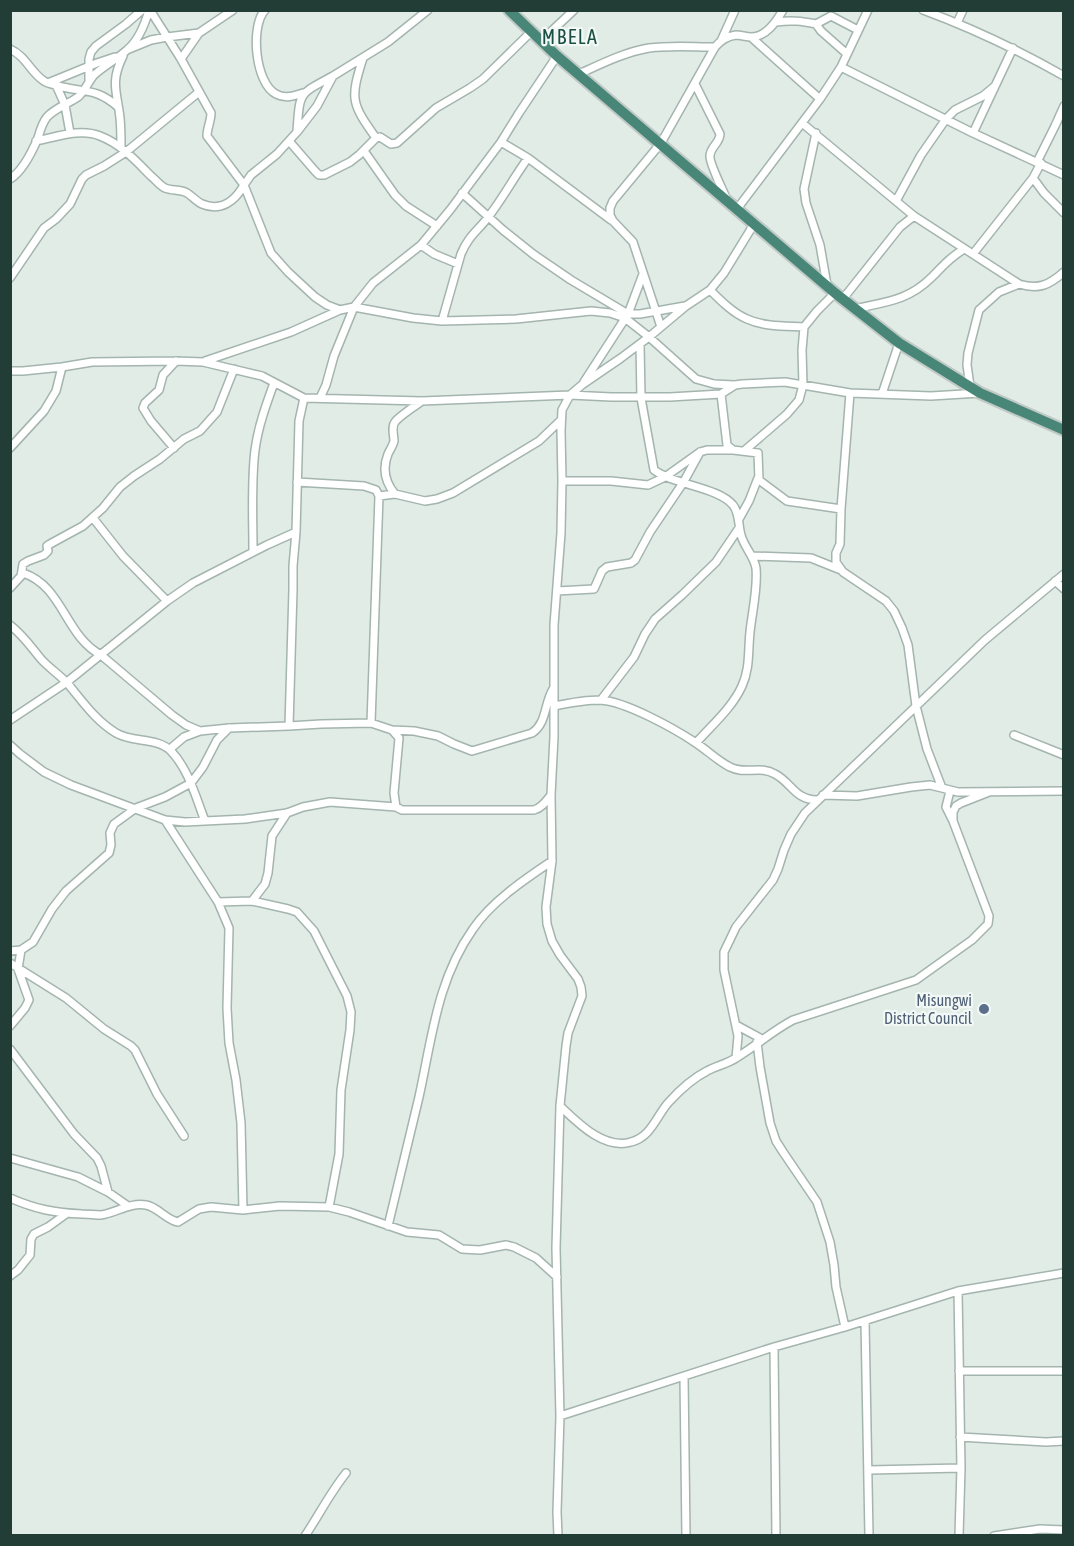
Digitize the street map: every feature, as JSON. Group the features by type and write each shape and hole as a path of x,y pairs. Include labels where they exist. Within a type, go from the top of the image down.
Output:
{"highway":[{"path":"509,10 541,42 835,293 899,344 980,393 1064,430"}],"street":[{"path":"89,81 88,67 91,52 96,45 142,10"},
{"path":"150,10 211,113 207,136 244,185 271,253 315,297 340,310"},
{"path":"10,179 18,172 36,141 43,122 48,116 84,92 89,81 96,74 124,52 143,27 150,10"},
{"path":"181,59 199,33 233,10"},
{"path":"265,10 260,18 258,31 256,56 259,70 273,93 291,97 303,93 363,58 388,42 428,10"},
{"path":"541,42 574,10"},
{"path":"613,221 610,208 613,201 661,143 735,10"},
{"path":"737,209 820,99 841,67 868,10"},
{"path":"923,10 1013,48 1064,76"},
{"path":"957,23 963,10"},
{"path":"752,38 767,31 783,11"},
{"path":"776,22 803,21 816,24 831,16 858,30"},
{"path":"816,24 848,54"},
{"path":"289,141 319,175 324,175 350,162 376,138 380,137 392,144 397,143 436,108 483,79 531,32"},
{"path":"52,84 151,40 199,33"},
{"path":"579,74 647,48 718,44 736,35 752,38 820,99"},
{"path":"973,133 1013,48"},
{"path":"10,49 21,54 44,82 84,92 98,93 118,106"},
{"path":"123,150 115,75 124,52"},
{"path":"320,398 354,307 373,283 421,245 501,142 558,56"},
{"path":"363,58 354,102 359,114 376,138"},
{"path":"841,67 973,133 1064,175"},
{"path":"36,141 70,133 93,134 107,139 123,150 165,188 185,192 202,204 217,206 230,202 239,194 251,175 289,141 317,106 333,76"},
{"path":"52,84 65,105 70,133"},
{"path":"695,84 720,134 710,158 727,200"},
{"path":"896,201 921,155 945,119 955,110 983,96 995,87"},
{"path":"10,278 44,228 70,204 82,179 90,172 104,166 199,92"},
{"path":"297,132 300,100 303,93"},
{"path":"973,254 1033,178 1064,106"},
{"path":"935,113 955,110"},
{"path":"802,123 906,211 1019,284 1029,287 1045,286 1064,272"},
{"path":"816,133 804,189 806,203 835,293"},
{"path":"501,142 528,158 613,221 633,242 661,327"},
{"path":"364,151 400,200 436,226"},
{"path":"442,321 465,243 488,217 528,158"},
{"path":"1033,178 1064,213"},
{"path":"462,193 519,244 627,316 696,379 714,384 735,385 785,382 850,393 931,396 980,393"},
{"path":"900,227 906,211"},
{"path":"744,451 799,400 803,386 804,327 900,227 914,216"},
{"path":"558,1536 560,1416 556,1248 560,1106 568,1034 582,996 578,980 552,941 547,924 546,907 552,861 554,625 561,543 562,410 570,395 583,384 600,374 686,306 710,290 724,273 754,224"},
{"path":"421,245 434,254 458,264"},
{"path":"854,309 899,300 922,286 947,260 964,249"},
{"path":"1002,273 1005,281 1004,290"},
{"path":"583,384 627,316 643,274"},
{"path":"970,386 968,353 979,310 1004,290 1019,284"},
{"path":"710,290 728,307 747,319 764,324 804,327"},
{"path":"202,362 291,332 340,310 354,307 442,321 516,319 591,311 627,316 686,306"},
{"path":"640,344 641,398 654,470 665,477 718,495 734,506 742,539 753,556 756,568 749,635 748,672 735,699 696,743"},
{"path":"882,394 899,344"},
{"path":"174,448 151,422 143,408 145,403 159,390 163,375 176,361"},
{"path":"10,371 92,362 202,362 262,376 304,398 422,401 570,395 641,398 721,394 735,385"},
{"path":"10,448 48,406 56,391 62,367"},
{"path":"10,588 23,573 22,566 26,562 44,555 48,551 47,546 83,526 120,487 174,448 184,438 200,431 217,412 234,369"},
{"path":"253,551 255,450 260,423 274,383"},
{"path":"843,572 836,562 836,553 840,544 850,393"},
{"path":"721,394 727,445 733,450"},
{"path":"289,726 298,422 304,398"},
{"path":"395,494 387,482 385,468 393,445 393,426 396,421 422,401"},
{"path":"379,496 395,494 425,501 453,493 539,441 561,420"},
{"path":"739,519 755,490 758,478 758,454 766,433"},
{"path":"562,481 611,481 648,485 665,477 700,452 707,450 733,450 758,454"},
{"path":"557,591 594,589 599,576 607,567 631,563 635,560 700,452"},
{"path":"758,478 787,501 841,509"},
{"path":"297,482 364,486 376,490 379,496 370,723"},
{"path":"93,518 123,556 167,601"},
{"path":"601,700 634,657 655,619 716,562 739,528"},
{"path":"10,720 67,682 167,601 200,578 296,532"},
{"path":"822,562 836,553"},
{"path":"753,556 811,558 843,572 886,601 894,611 908,645 916,706 927,749 942,788"},
{"path":"23,573 39,580 47,588 80,637 94,651 172,715 186,725 200,730"},
{"path":"736,1058 738,1046 736,1025 724,970 724,952 736,927 773,880 791,834 805,813 985,640 1064,574"},
{"path":"1055,581 1064,589"},
{"path":"10,625 67,682 87,708 114,732 125,738 161,744 170,749 191,783 205,821"},
{"path":"170,749 184,736 200,730 370,723 392,730 414,731 438,736 472,751 532,733 538,729 543,719 548,696 554,687"},
{"path":"554,706 601,700 623,705 696,743 730,767 740,771 757,769 768,771 777,775 804,799 817,800"},
{"path":"10,951 21,950 33,942 52,909 66,891 109,853 111,827 135,808 165,797 191,783 203,767 217,740 229,728"},
{"path":"392,730 399,738 394,793 396,807"},
{"path":"1014,735 1064,755"},
{"path":"10,746 44,772 71,785 165,820 185,822 245,819 287,813 310,805 330,802 396,807 409,811 534,810 543,805 551,795"},
{"path":"10,751 20,754"},
{"path":"823,795 857,796 930,785 950,791 972,793 1064,791"},
{"path":"560,1106 573,1119 597,1135 615,1143 629,1143 650,1130 667,1104 700,1076 736,1058 793,1020 916,980 953,955 988,924 989,916 946,807 950,791"},
{"path":"953,821 956,806 989,792"},
{"path":"252,901 265,884 272,836 287,813"},
{"path":"165,820 218,902 229,928 227,1008 229,1043 241,1123 243,1210"},
{"path":"388,1226 442,990 459,951 473,928 487,912 552,861"},
{"path":"218,902 252,901 297,912 314,931 347,996 351,1011 341,1090 339,1154 328,1207"},
{"path":"10,1026 29,1000 18,969 21,950"},
{"path":"10,963 66,998 104,1029 131,1046 184,1137"},
{"path":"736,1025 760,1040"},
{"path":"760,1040 760,1067 770,1123 776,1141 817,1202 830,1242 844,1327"},
{"path":"10,1049 74,1134 97,1158 108,1192"},
{"path":"10,1158 78,1177 108,1192 128,1206"},
{"path":"10,1198 36,1208 66,1214 99,1215 128,1206 147,1205 178,1222 204,1208 243,1210 280,1206 328,1207 407,1232 439,1235 462,1249 506,1245 514,1247 536,1258 557,1277"},
{"path":"10,1276 30,1255 31,1239 34,1234 66,1214"},
{"path":"560,1416 958,1291 1064,1273"},
{"path":"958,1291 961,1468 959,1536"},
{"path":"865,1321 869,1536"},
{"path":"774,1347 776,1536"},
{"path":"959,1371 1064,1371"},
{"path":"684,1376 686,1536"},
{"path":"960,1437 1064,1441"},
{"path":"869,1470 961,1468"},
{"path":"305,1536 329,1495 346,1473"},
{"path":"994,1536 1040,1529 1064,1530"}],"place":[{"name":"Misungwi District Council","path":"984,1009"}],"district":[{"name":"MBELA","path":"570,36"}]}
